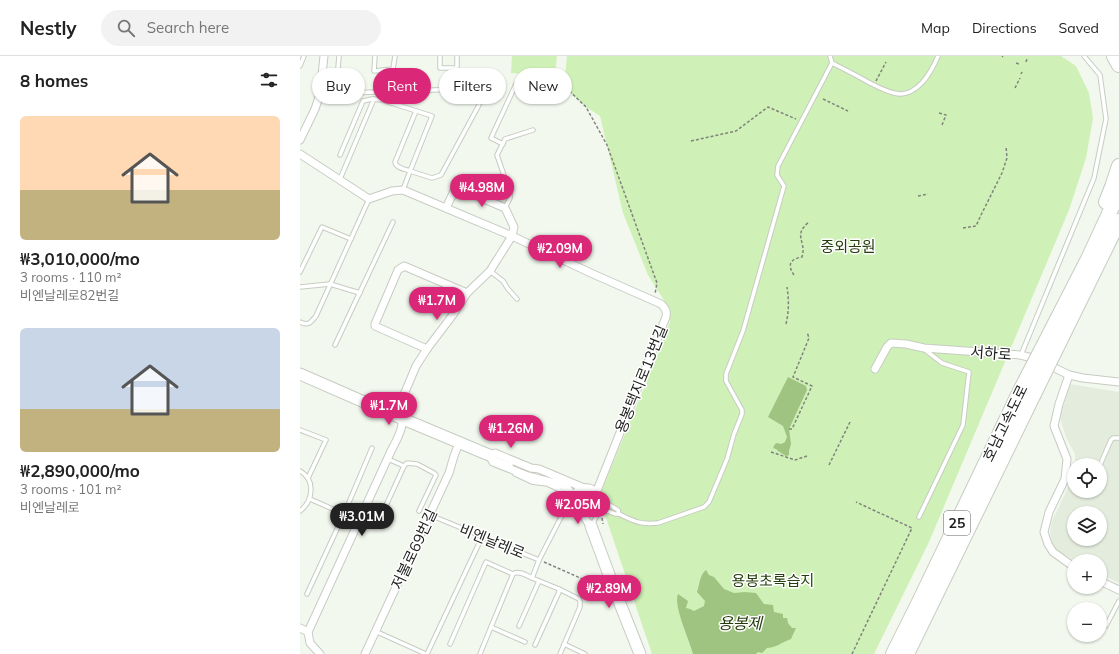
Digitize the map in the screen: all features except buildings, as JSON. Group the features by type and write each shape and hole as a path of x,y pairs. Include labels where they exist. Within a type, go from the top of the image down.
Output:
{"highway":[{"path":"1114,56 1119,65"},
{"path":"1088,259 1093,233 1119,166"},
{"name":"호남고속도로","path":"907,654 1054,338 1119,192"},
{"name":"호남고속도로","path":"1054,338 1119,221"},
{"name":"호남고속도로","path":"893,654 1027,394"}],"street":[{"path":"323,68 324,56"},
{"path":"300,140 317,104"},
{"path":"300,154 369,199 403,190"},
{"path":"320,654 310,644 308,632 401,428 402,422 399,409 400,404 416,366 467,293 490,271 512,236 514,227 505,208 456,187 446,208"},
{"name":"용봉택지로13번길","path":"403,190 512,236 662,304 665,308 666,317 597,495"},
{"path":"427,349 375,326 398,270 404,266 467,293"},
{"name":"서하로","path":"875,369 887,347 891,343 906,344 924,348 1020,355 1037,358 1069,375 1119,382"},
{"path":"300,374 459,443 528,476 562,485 574,495"},
{"path":"1067,562 1053,552 1048,544 1044,532 1049,512 1065,479 1067,459 1054,426 1059,404 1069,375"},
{"name":"저불로69번길","path":"365,654 449,473 459,443"},
{"path":"490,458 495,453 584,488"},
{"path":"578,510 587,512 592,510 597,505 597,495 590,488 578,490 574,495 574,504 578,510 587,523 591,526"},
{"path":"592,510 591,526 614,591 640,654"},
{"path":"1107,584 1119,590"},
{"path":"300,628 308,632"}],"lane":[{"path":"300,66 304,56"},
{"path":"338,68 339,56"},
{"path":"375,56 374,70 393,69 395,56"},
{"path":"440,56 440,68 457,68 457,56"},
{"path":"592,510 602,510 619,514 638,523 650,524 658,523 704,507 709,502 727,459 734,434 742,414 742,410 726,381 726,374 743,331 784,186 777,175 778,166 832,63 830,56"},
{"path":"832,63 875,85 895,93 904,93 912,91 921,84 938,56"},
{"path":"1020,355 1094,178 1106,119 1100,75 1084,56"},
{"path":"503,144 491,138 514,88"},
{"path":"365,92 439,90"},
{"path":"340,155 362,101 373,99"},
{"path":"340,179 373,101"},
{"path":"394,104 432,116 403,190"},
{"path":"416,111 395,164 399,168 432,178 441,175 479,105"},
{"path":"505,208 510,198 510,193 497,155 505,139 533,130"},
{"path":"300,322 305,324 310,323 316,316 369,199"},
{"path":"335,345 393,222"},
{"path":"300,272 322,227 351,239"},
{"path":"490,271 499,278 517,299"},
{"path":"300,287 330,284 360,293"},
{"path":"919,517 963,425 969,372 942,363 924,348"},
{"path":"300,430 326,440 308,478"},
{"path":"1103,458 1111,440 1113,438 1119,438"},
{"path":"307,594 344,514 372,448"},
{"path":"490,458 529,473"},
{"path":"490,458 495,466 532,482 547,484 562,491 567,496 568,500 558,523"},
{"path":"388,459 404,466"},
{"path":"383,512 404,466 407,463 417,464 436,475 419,510"},
{"path":"300,471 308,478 311,492 310,499 300,511"},
{"path":"565,506 574,495"},
{"path":"597,495 618,510 619,514"},
{"path":"310,499 359,521"},
{"path":"558,523 563,514 578,510"},
{"path":"591,526 594,524 598,512 602,510"},
{"name":"비엔날레로","path":"430,515 539,560 558,523"},
{"path":"376,631 427,654 482,537"},
{"path":"532,578 539,560"},
{"path":"450,644 486,562 513,574 515,572 519,572 579,599 580,607 560,654"},
{"path":"480,654 513,574"},
{"path":"519,626 539,581"},
{"path":"535,646 559,589"},
{"path":"1107,624 1119,602"},
{"path":"491,627 525,642"},
{"path":"564,644 585,654"}],"path":[{"path":"875,85 886,62"},
{"path":"1015,88 1020,78"},
{"path":"572,93 586,107 607,145 656,283 655,296"},
{"path":"823,99 848,111"},
{"path":"691,141 736,131 768,108 801,122"},
{"path":"939,112 946,116 942,125"},
{"path":"962,228 976,226 1002,173 1007,158 1006,146"},
{"path":"918,196 928,194"},
{"path":"794,275 791,270 792,260 802,257 803,254 800,234 802,229 809,222"},
{"path":"786,324 788,309 787,287"},
{"path":"789,429 792,429 812,386 793,377 809,338 806,332"},
{"path":"829,465 850,422"},
{"path":"771,452 795,460 806,456"},
{"path":"852,654 912,528 856,502"},
{"path":"539,560 606,589 614,591"}],"shaded area":[{"path":"1070,384 1119,392 1119,583 1107,577 1107,554 1067,554 1067,556 1057,550 1052,543 1050,531 1052,521 1067,490 1067,498 1107,498 1107,458 1075,458 1075,454 1066,437 1060,418"}],"green space":[{"path":"512,56 557,56 556,68 514,68 514,73 511,73"},
{"name":"중외공원","path":"567,56 1061,56 1076,66 1089,93 1093,118 1086,158 1069,210 929,542 874,654 652,654 599,497 670,322 667,305 648,275 623,213 600,116 586,107 572,94 572,68 566,68"}],"water":[{"path":"788,377 806,386 807,390 789,429 791,444 789,455 786,456 773,448 777,443 781,444 785,442 787,437 783,426 768,417"},
{"name":"용봉제","path":"706,570 709,575 714,577 724,589 734,593 756,593 764,604 773,605 774,612 783,614 783,618 787,618 788,623 792,628 796,628 791,639 777,646 767,648 762,653 758,652 756,654 693,654 680,615 677,599 678,594 688,601 686,608 694,611 704,606 705,601 697,592 701,577"}],"park label":[{"name":"용봉초록습지","path":"773,580"}]}
